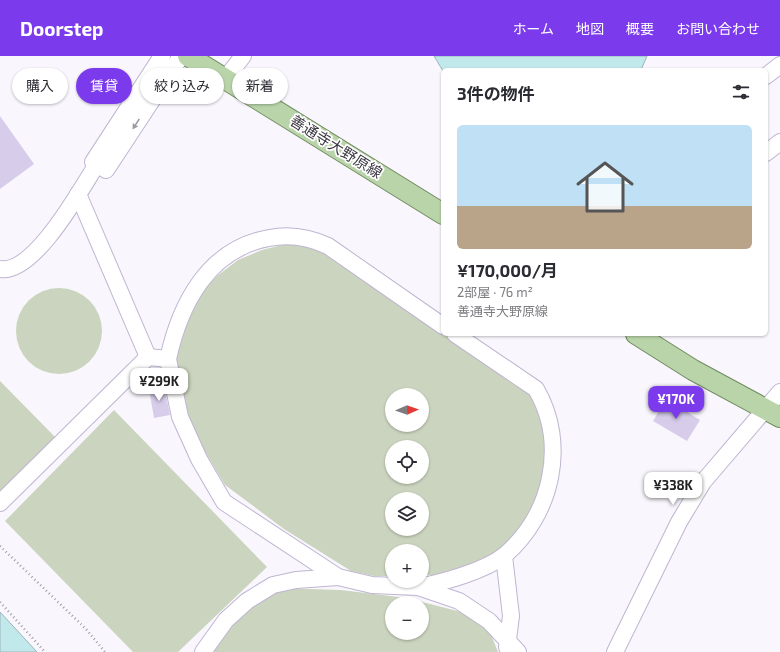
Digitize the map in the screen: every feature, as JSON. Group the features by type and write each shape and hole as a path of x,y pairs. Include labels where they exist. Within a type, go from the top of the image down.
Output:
{"main road":[{"name":"善通寺大野原線","path":"188,56 441,213"},
{"path":"639,336 693,370 773,413"}],"street":[{"path":"162,56 93,162 106,170 181,56"},
{"path":"225,79 244,56"},
{"path":"768,74 780,65"},
{"path":"768,151 780,142"},
{"path":"0,269 16,267 38,251 70,208 97,164"},
{"path":"78,194 148,357"},
{"path":"338,577 224,502 199,459 180,417 168,359 174,332 186,303 197,285 213,266 228,253 243,246 259,240 279,236 314,239 328,246 441,325"},
{"path":"429,585 448,581 504,556 521,538 545,499 551,474 553,450 550,425 544,403 536,389 458,336"},
{"path":"148,357 168,359"},
{"path":"0,503 148,357"},
{"path":"615,652 679,522 703,482 773,413 780,392"},
{"path":"504,556 511,616 511,648"},
{"path":"203,652 226,620 247,601 273,585 296,580 338,577 372,585 385,586"},
{"path":"421,588 459,601 489,621 511,648"}],"path":[{"path":"0,546 86,629 105,652"},
{"path":"0,602 45,652"}],"green space":[{"path":"302,244 314,247 441,331 441,336 448,336 534,393 547,431 542,496 519,534 486,561 438,575 429,575 429,544 385,544 385,576 374,576 351,571 284,529 225,485 197,438 186,410 176,365 179,341 186,314 201,293 217,276 238,260 262,250 282,245"},
{"path":"59,288 75,292 89,301 98,315 102,331 98,347 89,361 75,370 59,374 43,370 29,361 20,347 16,331 20,315 29,301 43,292"},
{"path":"0,381 56,438 0,499"},
{"path":"114,410 267,567 178,652 133,652 5,521"},
{"path":"277,588 341,590 390,596 385,596 385,640 429,640 429,604 465,613 490,632 498,652 208,652 248,607"}],"water":[{"path":"434,56 647,56 642,68 441,68"},
{"path":"0,612 37,652 0,652"}],"building":[{"path":"0,116 34,164 0,189"},
{"path":"164,386 170,415 154,418 149,389"},
{"path":"666,399 700,420 687,441 653,421"}]}
